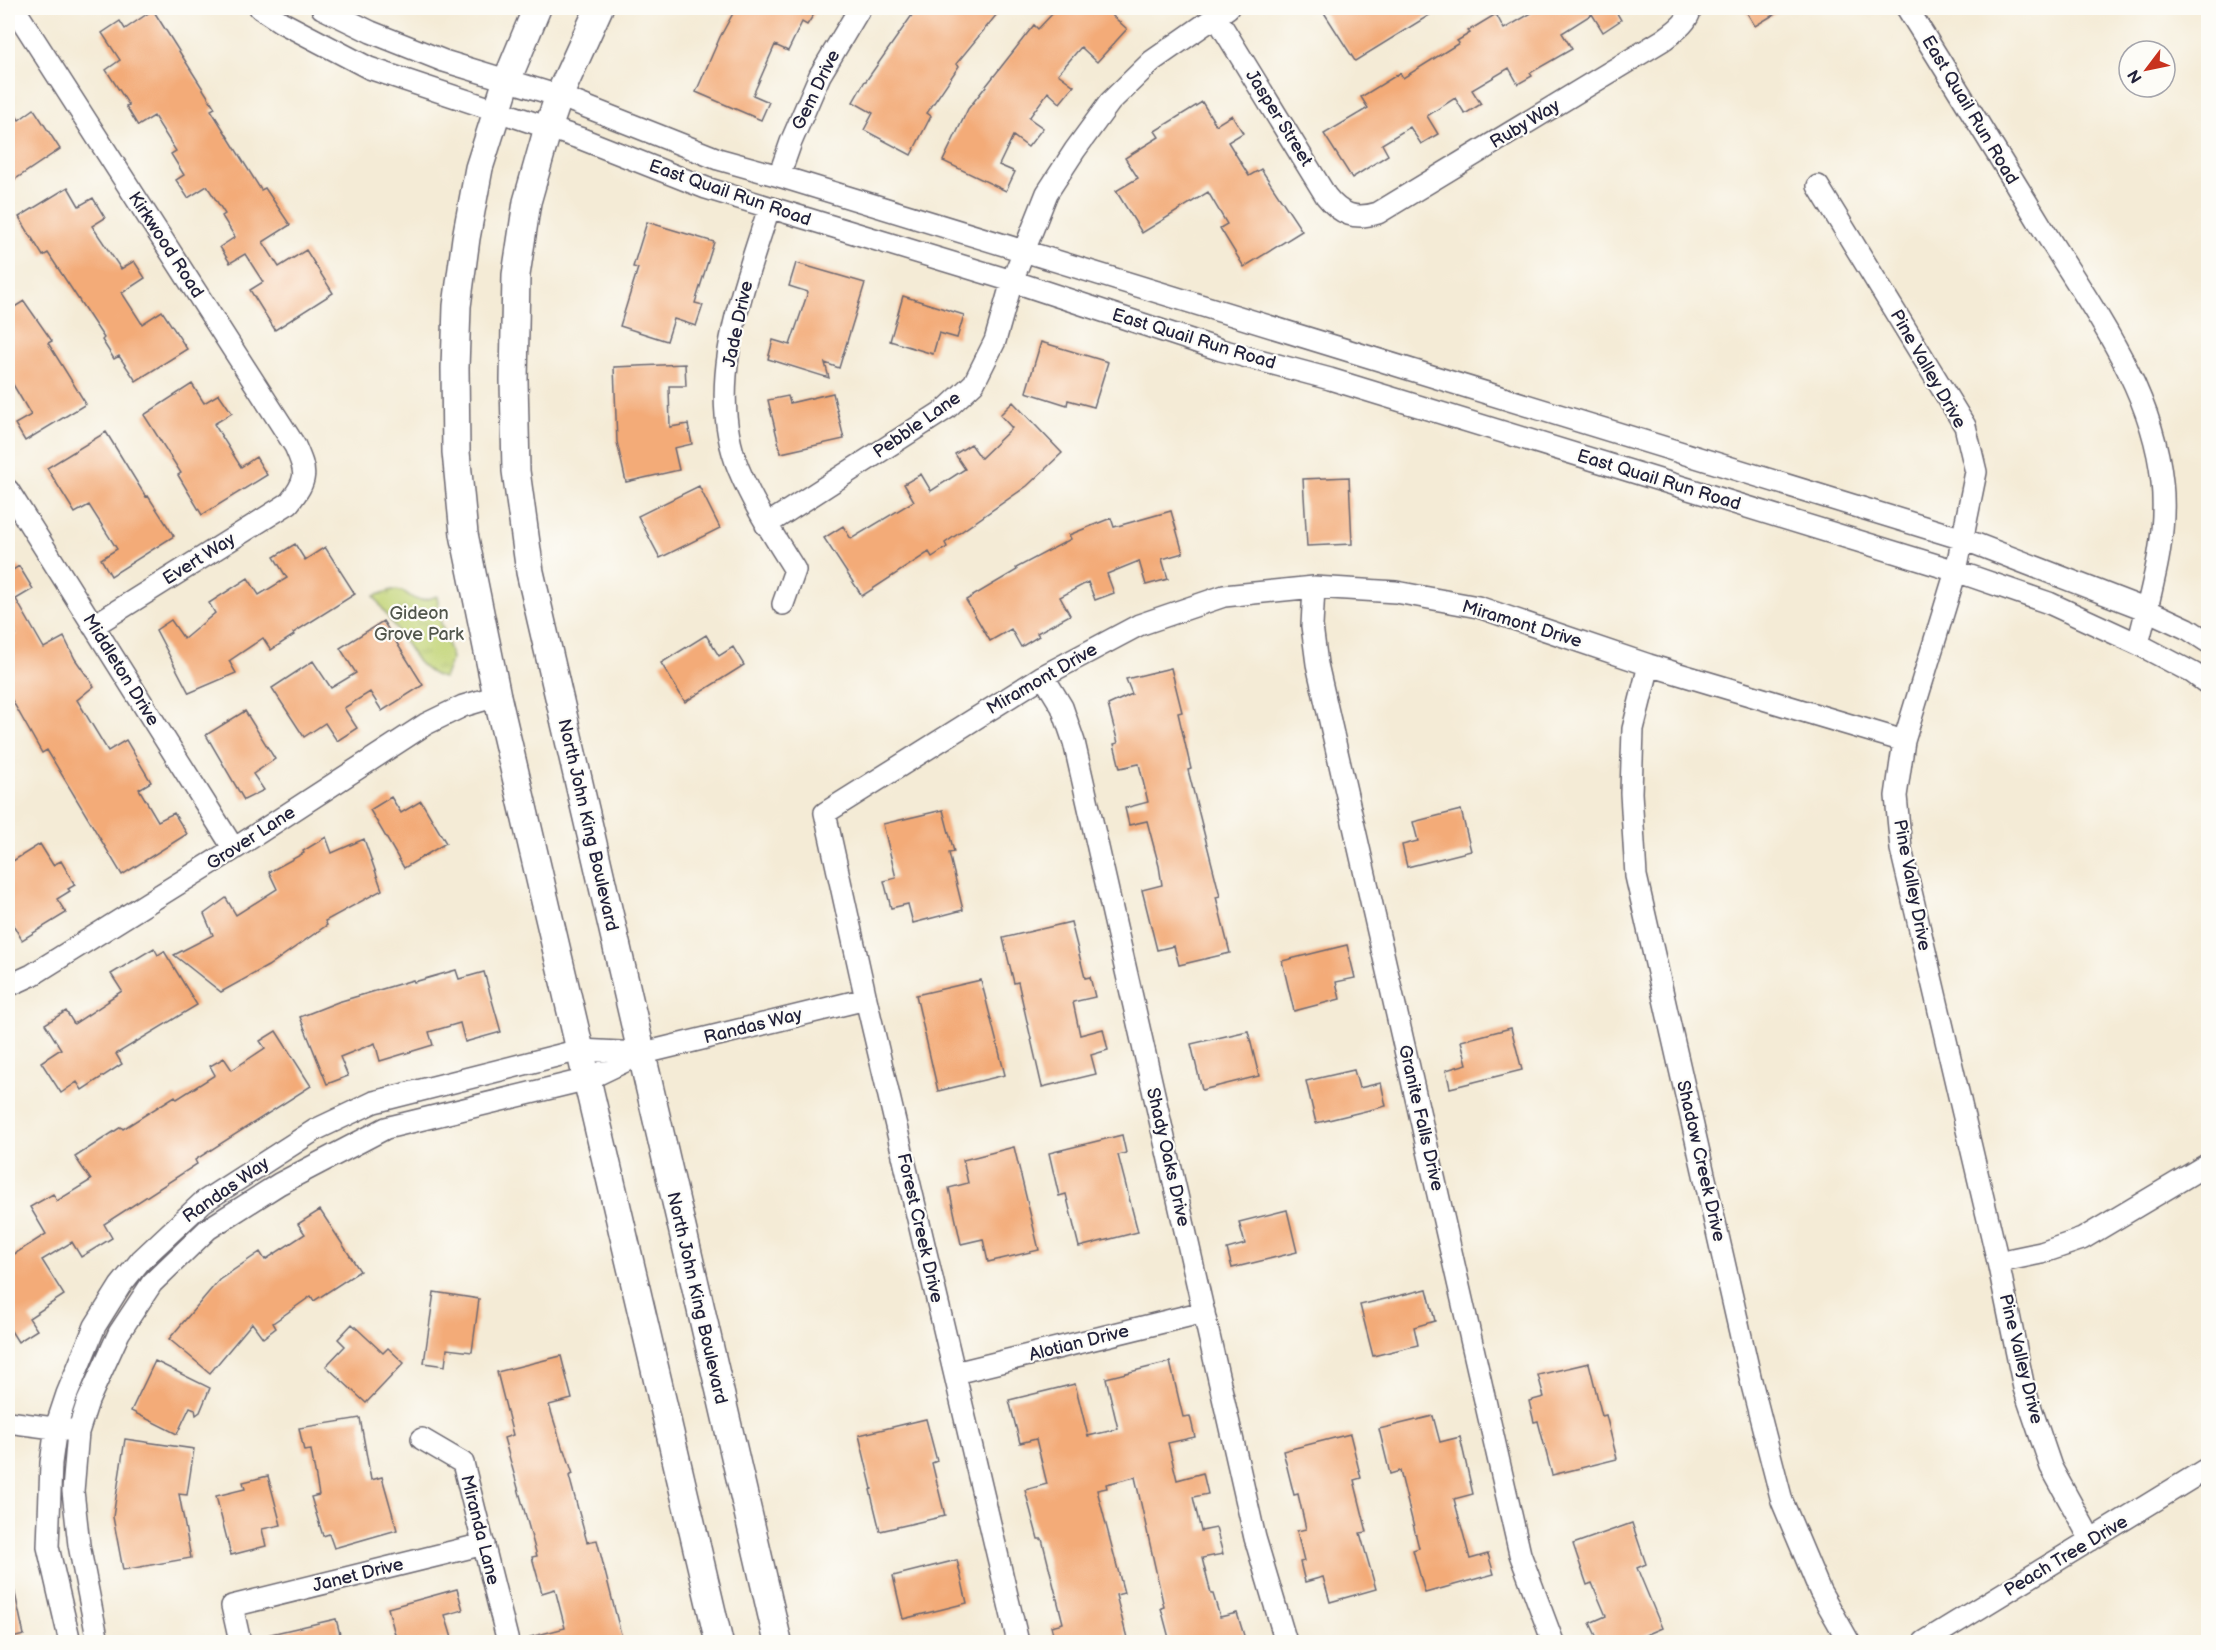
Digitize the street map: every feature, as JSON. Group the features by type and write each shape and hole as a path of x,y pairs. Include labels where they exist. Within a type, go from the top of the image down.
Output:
{"main road":[{"path":"537,8 507,80 479,168 466,238 457,306 455,368 456,452 464,534 497,696 718,1642"},
{"name":"North John King Boulevard","path":"599,8 559,96 527,202 516,275 514,380 516,471 530,572 778,1642"}],"street":[{"name":"Kirkwood Road","path":"14,8 295,446 305,468 301,488"},
{"name":"East Quail Run Road","path":"260,8 281,22 369,68 548,128 706,188 1012,281 1221,350 1330,379 1956,571 2049,603 2138,644 2193,673 2208,684"},
{"name":"East Quail Run Road","path":"322,8 371,32 444,61 559,96 718,159 1963,538 2147,610 2188,629 2208,642"},
{"name":"Gem Drive","path":"779,176 820,75 860,8"},
{"name":"East Quail Run Road","path":"1907,8 2122,358 2151,427 2163,483 2162,534 2154,585 2138,644"},
{"name":"Ruby Way","path":"1349,214 1361,218 1378,213 1663,40 1680,28 1691,10"},
{"name":"Jasper Street","path":"1222,11 1326,196 1335,207 1349,214"},
{"name":"Pebble Lane","path":"766,525 945,409 974,383 995,341 1012,281 1047,193 1075,150 1110,102 1152,61 1222,11"},
{"name":"Pine Valley Drive","path":"1818,186 1965,426 1976,471 1956,571 1904,741 1896,796 1901,849 1998,1262 2024,1388 2051,1467 2091,1540"},
{"name":"Jade Drive","path":"769,208 735,317 726,362 728,427 738,468 756,507 795,570 783,604"},
{"name":"Evert Way","path":"93,626 289,503 301,488"},
{"name":"Middleton Drive","path":"8,490 234,849"},
{"name":"Miramont Drive","path":"825,813 1043,676 1139,625 1224,596 1314,588 1396,592 1478,607 1649,665 1904,741"},
{"name":"Granite Falls Drive","path":"1314,588 1312,626 1317,664 1520,1554 1553,1642"},
{"name":"Shadow Creek Drive","path":"1649,665 1633,729 1630,793 1636,876 1749,1374 1782,1501 1820,1591 1849,1642"},
{"name":"Shady Oaks Drive","path":"1043,676 1062,708 1074,742 1255,1538 1286,1642"},
{"name":"Grover Lane","path":"8,986 32,975 234,849 426,724 463,706 497,696"},
{"name":"Forest Creek Drive","path":"825,813 866,999 1018,1642"},
{"name":"Randas Way","path":"98,1642 79,1545 73,1491 78,1432 88,1401 109,1352 136,1305 152,1283 208,1229 279,1184 386,1128 588,1079 640,1054 866,999"},
{"name":"Randas Way","path":"70,1642 48,1547 51,1463 56,1427 95,1326 120,1286 141,1260 203,1202 315,1130 374,1102 580,1050 640,1054"},
{"path":"1998,1262 2041,1253 2082,1239 2208,1164"},
{"name":"Alotian Drive","path":"955,1373 1204,1312"},
{"path":"8,1422 56,1427 78,1432"},
{"name":"Miranda Lane","path":"422,1439 462,1463 508,1642"},
{"name":"Peach Tree Drive","path":"1924,1642 2208,1468"},
{"name":"Janet Drive","path":"240,1642 232,1606 484,1544"}],"green space":[{"name":"Gideon Grove Park","path":"392,590 420,600 437,596 441,623 452,658 444,678 433,674 418,662 374,596"}],"building":[{"path":"736,8 818,8 807,25 802,22 788,51 775,45 753,95 769,102 761,120 696,92 720,37"},
{"path":"917,8 1002,8 956,64 959,66 927,113 931,116 911,155 864,130 873,113 853,102 865,81"},
{"path":"1058,8 1104,8 1127,29 1097,62 1081,47 1058,74 1074,86 1060,103 1048,92 1029,118 1043,128 1028,147 1013,136 999,165 1015,172 1006,191 943,161 968,109 1034,25 1038,29"},
{"path":"1321,8 1441,8 1355,61"},
{"path":"1540,8 1614,8 1621,20 1603,32 1592,14 1562,33 1572,49 1530,73 1532,76 1518,84 1509,68 1472,90 1481,104 1465,114 1455,98 1427,116 1438,134 1421,144 1410,127 1382,144 1388,155 1352,178 1324,134 1368,108 1361,97 1400,73 1403,78 1459,43 1457,41 1470,33 1468,31 1496,14 1504,29"},
{"path":"1744,8 1785,8 1755,26"},
{"path":"153,10 215,108 211,110 261,190 265,188 290,225 263,242 279,267 306,250 333,293 275,330 250,290 263,282 245,254 230,263 220,247 235,237 222,216 225,214 207,186 188,198 176,180 184,175 171,154 176,151 154,116 138,126 126,106 129,105 106,70 120,60 102,33 120,21 125,29"},
{"path":"1202,102 1216,125 1232,115 1243,133 1228,142 1249,176 1261,169 1302,231 1244,267 1220,228 1227,224 1208,192 1142,233 1116,191 1138,178 1125,158 1159,137 1155,131"},
{"path":"8,103 19,120 34,109 60,149 8,184"},
{"path":"68,187 79,206 93,198 105,218 92,226 121,269 134,261 145,278 122,293 142,324 162,311 187,349 136,381 119,356 114,359 102,340 104,338 48,253 43,256 19,217"},
{"path":"647,222 714,242 695,303 703,305 696,326 674,319 667,341 620,326 638,268 633,267"},
{"path":"796,263 865,283 839,368 825,363 829,378 768,359 773,340 790,345 808,292 789,286"},
{"path":"903,296 964,315 957,338 939,333 933,354 890,341"},
{"path":"24,301 52,341 48,343 86,404 25,441 15,424 31,415 8,376 8,311"},
{"path":"1041,342 1108,362 1094,407 1068,400 1067,405 1026,392"},
{"path":"685,364 686,386 669,386 670,427 688,424 692,444 674,448 679,470 626,482 617,442 614,367"},
{"path":"192,384 204,403 219,394 232,413 214,424 241,467 256,457 267,475 202,515 178,475 181,473 144,415"},
{"path":"833,393 844,439 781,453 768,400 788,396 790,403"},
{"path":"1013,402 1062,453 1027,486 945,543 947,547 932,557 929,552 862,596 824,538 843,526 851,539 914,501 904,484 921,474 931,491 965,469 955,454 971,444 981,458 1012,428 1000,415"},
{"path":"106,432 146,497 148,496 174,536 111,576 101,559 117,549 89,505 75,513 47,468"},
{"path":"1349,477 1352,544 1307,546 1303,479"},
{"path":"699,486 720,528 660,558 638,516"},
{"path":"1171,511 1183,553 1162,559 1168,579 1146,585 1139,561 1107,574 1114,593 1095,600 1088,582 1060,597 1070,615 1037,633 1039,636 1021,647 1011,629 990,641 966,600 1017,570 1016,568 1071,539 1069,535 1111,518 1114,527"},
{"path":"295,544 305,560 325,547 355,594 293,633 294,635 271,650 263,638 229,661 236,673 189,693 156,630 171,620 184,639 215,613 209,603 248,578 259,595 287,578 274,557"},
{"path":"19,566 33,589 16,599 44,648 64,637 75,659 94,686 77,700 108,751 126,740 151,782 139,789 158,821 174,813 187,834 122,875 47,750 42,753 8,693 8,641 16,634 8,623 8,573"},
{"path":"383,621 423,685 382,711 370,692 344,708 357,728 337,741 325,723 304,737 272,688 313,661 331,688 356,673 340,648"},
{"path":"706,635 719,656 733,647 744,665 685,702 661,663"},
{"path":"1171,668 1182,712 1178,713 1191,769 1188,770 1220,896 1216,897 1230,953 1179,965 1174,946 1157,950 1142,890 1162,885 1159,866 1147,821 1129,825 1125,808 1148,802 1139,764 1120,768 1114,744 1118,743 1108,705 1132,694 1126,679"},
{"path":"245,711 275,759 253,774 264,790 244,800 206,735"},
{"path":"391,797 401,813 421,801 446,843 404,868 370,810"},
{"path":"943,810 954,852 949,853 963,910 913,923 908,904 891,908 884,881 896,878 883,824"},
{"path":"1461,810 1471,851 1407,867 1402,845 1418,841 1413,822"},
{"path":"326,837 332,853 364,839 382,890 325,921 327,925 268,966 221,992 174,955 213,935 204,914 226,898 236,915 277,889 269,872 304,853 303,851"},
{"path":"40,844 53,865 61,861 75,885 57,899 66,913 22,940 8,916 8,864"},
{"path":"1071,922 1085,978 1090,977 1095,997 1073,1002 1080,1035 1103,1029 1108,1050 1091,1055 1096,1074 1042,1087 1018,982 1014,983 1003,938"},
{"path":"1347,945 1355,978 1336,982 1340,999 1294,1011 1282,961"},
{"path":"154,948 158,955 164,951 197,1005 116,1054 122,1064 82,1090 77,1082 61,1093 41,1062 61,1049 45,1024 66,1011 74,1024 109,1001 122,991 111,974"},
{"path":"456,970 459,979 484,972 501,1032 465,1042 460,1023 429,1032 433,1045 380,1061 375,1043 340,1057 348,1076 327,1084 300,1017 338,1002"},
{"path":"981,980 1005,1075 938,1091 916,995"},
{"path":"1511,1028 1522,1070 1450,1088 1446,1070 1467,1064 1461,1041"},
{"path":"276,1031 311,1086 195,1160 197,1164 104,1224 112,1238 81,1257 72,1242 42,1260 64,1295 29,1318 37,1330 18,1342 8,1326 8,1258 46,1234 30,1207 53,1194 57,1201 91,1180 75,1157 121,1127 123,1129 175,1096 177,1099 215,1075 210,1066 224,1058 232,1070 265,1048 260,1041"},
{"path":"1248,1031 1259,1076 1202,1090 1191,1044"},
{"path":"1354,1070 1359,1088 1381,1083 1386,1106 1316,1123 1306,1081"},
{"path":"1122,1135 1126,1153 1118,1155 1138,1232 1079,1247 1066,1194 1059,1196 1049,1153"},
{"path":"1014,1147 1039,1250 988,1262 983,1239 961,1244 949,1188 968,1183 963,1160"},
{"path":"320,1210 360,1271 314,1301 311,1296 273,1323 276,1328 263,1338 252,1323 210,1373 169,1339 219,1280 260,1252 265,1260 305,1234 298,1224"},
{"path":"1287,1210 1297,1252 1232,1268 1227,1249 1245,1244 1239,1222"},
{"path":"1427,1289 1435,1321 1414,1327 1418,1345 1373,1356 1360,1305"},
{"path":"434,1292 479,1299 472,1352 447,1349 445,1366 424,1363"},
{"path":"352,1324 383,1353 388,1348 404,1363 366,1403 326,1366 345,1346 338,1339"},
{"path":"561,1356 572,1399 549,1405 573,1474 569,1476 587,1542 597,1540 623,1642 531,1642 530,1637 565,1628 555,1589 542,1593 532,1557 537,1556 504,1438 513,1435 497,1372"},
{"path":"155,1361 210,1388 200,1412 196,1415 195,1409 190,1407 177,1434 131,1411"},
{"path":"1170,1362 1183,1417 1190,1416 1195,1437 1168,1443 1177,1480 1203,1473 1208,1494 1193,1497 1201,1531 1216,1528 1223,1554 1202,1558 1211,1594 1213,1594 1220,1617 1237,1613 1246,1642 1170,1642 1135,1477 1106,1484 1107,1488 1097,1490 1124,1593 1116,1595 1128,1642 1076,1642 1075,1639 1055,1642 1051,1626 1063,1623 1042,1539 1038,1539 1025,1490 1047,1484 1036,1439 1020,1443 1009,1400 1075,1384 1088,1436 1118,1429 1106,1378"},
{"path":"1589,1363 1602,1416 1606,1415 1617,1459 1552,1475 1538,1421 1534,1422 1529,1401 1544,1397 1538,1375"},
{"path":"1433,1416 1440,1442 1460,1437 1473,1494 1454,1499 1470,1559 1488,1554 1494,1574 1425,1593 1413,1550 1419,1548 1400,1471 1390,1474 1379,1429"},
{"path":"360,1418 371,1480 382,1477 397,1530 334,1548 329,1534 323,1536 311,1497 319,1495 311,1450 304,1451 299,1428"},
{"path":"926,1419 937,1461 932,1463 945,1516 880,1531 859,1435"},
{"path":"1350,1434 1361,1478 1354,1480 1367,1532 1360,1533 1376,1589 1330,1602 1323,1577 1305,1582 1300,1562 1304,1561 1297,1531 1306,1529 1298,1494 1294,1495 1283,1451"},
{"path":"125,1439 194,1449 187,1495 179,1494 191,1558 123,1570 113,1517"},
{"path":"268,1476 281,1525 262,1529 266,1546 231,1555 216,1496 245,1489 243,1482"},
{"path":"1632,1523 1646,1564 1637,1568 1662,1628 1629,1642 1599,1642 1590,1623 1606,1616 1592,1583 1587,1585 1573,1544"},
{"path":"957,1560 967,1603 903,1619 893,1576"},
{"path":"14,1589 24,1635 8,1639 8,1590"},
{"path":"457,1589 463,1610 445,1615 452,1638 436,1642 397,1642 388,1608"},
{"path":"336,1619 342,1642 263,1642 262,1636"}]}
